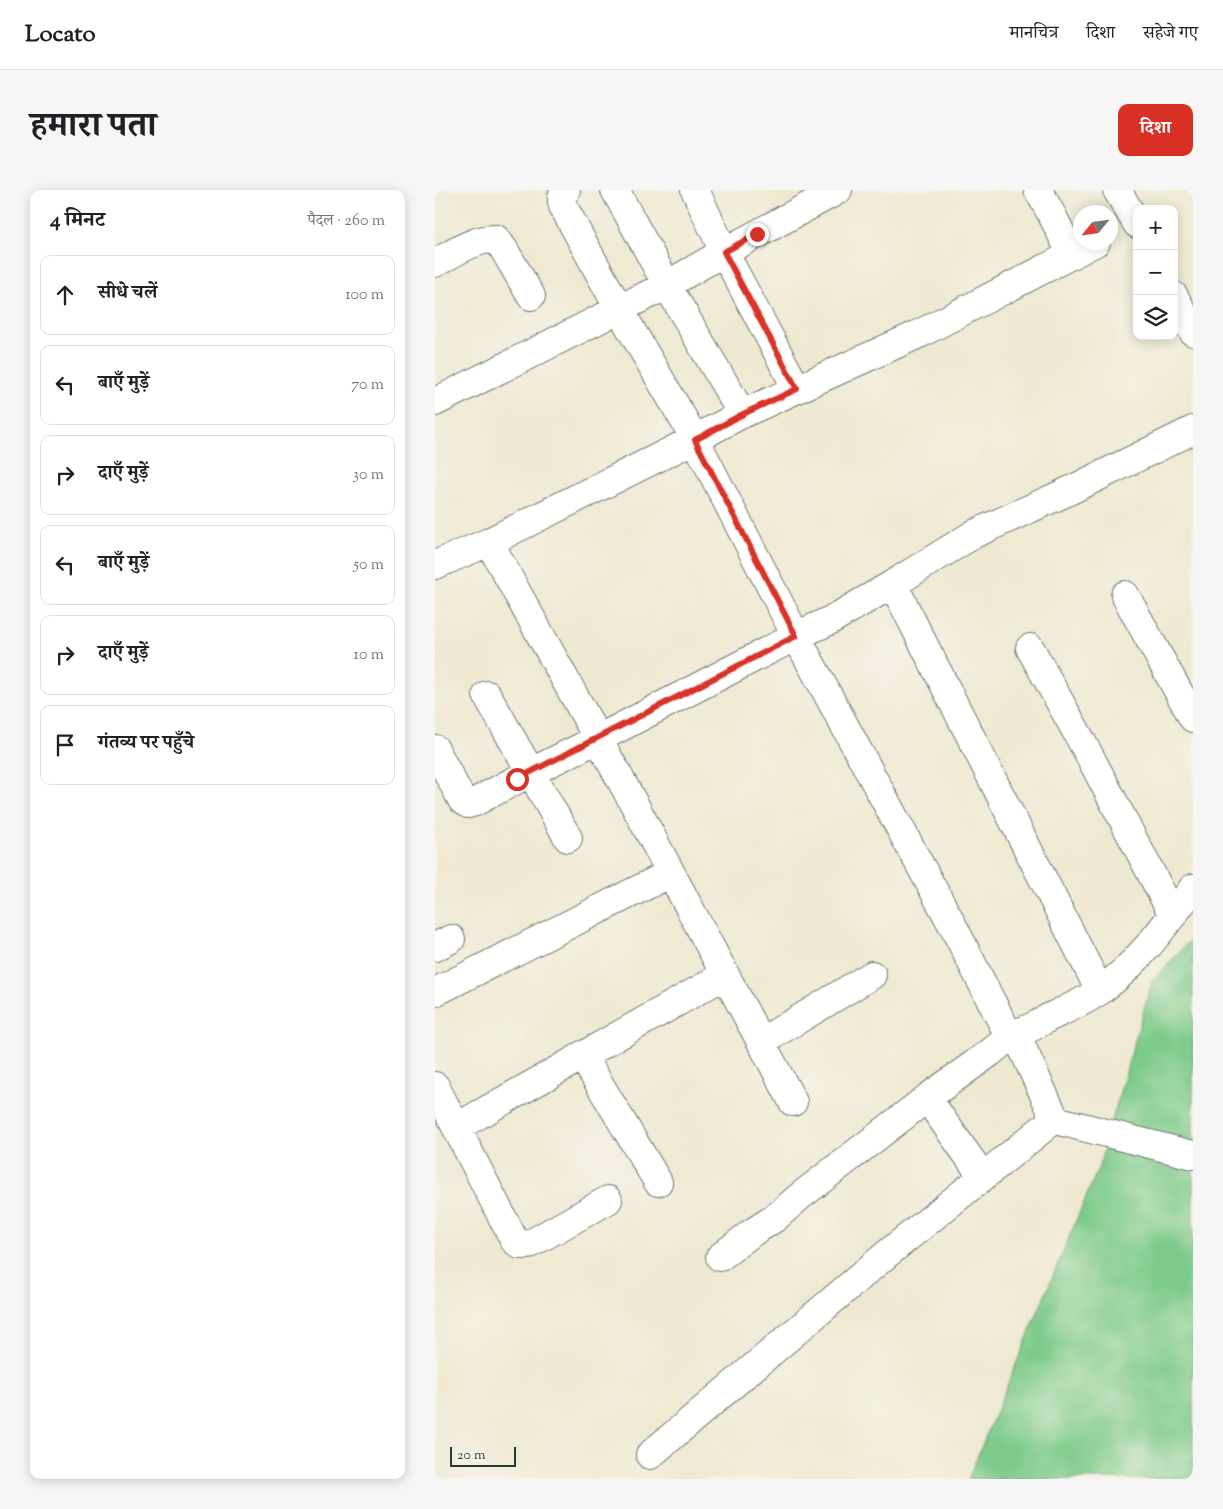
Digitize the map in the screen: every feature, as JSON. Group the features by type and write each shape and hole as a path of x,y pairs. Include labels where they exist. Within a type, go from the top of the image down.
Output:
{"street":[{"path":"566,190 561,200 563,206 619,309 695,440 796,636 953,926 1004,1026 1014,1033 1021,1045 1051,1110 1051,1118 1046,1126 880,1261 650,1455"},
{"path":"615,190 667,285 743,414"},
{"path":"695,190 724,252 797,389"},
{"path":"435,402 667,285 838,190"},
{"path":"1038,190 1071,255"},
{"path":"1117,190 1133,218"},
{"path":"1118,232 1133,224"},
{"path":"435,263 471,244 486,239 496,239 531,296"},
{"path":"435,566 489,542 695,440 743,414 928,329 1081,250"},
{"path":"1178,304 1193,332"},
{"path":"435,749 462,800 468,804 475,802 796,636 831,620 973,534 1069,491 1193,430"},
{"path":"489,542 671,873 793,1102"},
{"path":"893,584 1100,991"},
{"path":"1125,595 1193,718"},
{"path":"1030,648 1087,751 1173,915"},
{"path":"487,695 568,838"},
{"path":"435,992 671,873"},
{"path":"720,1257 775,1218 927,1098 1014,1033 1071,1007 1100,991 1125,971 1173,915 1193,888"},
{"path":"457,1127 725,975"},
{"path":"761,1042 872,975"},
{"path":"582,1055 658,1182"},
{"path":"435,1086 515,1240 520,1245 528,1245 608,1200"},
{"path":"927,1098 983,1177"},
{"path":"1051,1118 1193,1155"}],"green space":[{"path":"1193,937 1193,1479 968,1479 1099,1166 1152,981"}],"route":[{"path":"517,779 796,636 695,440 743,414 797,389 724,252 757,234"}]}
